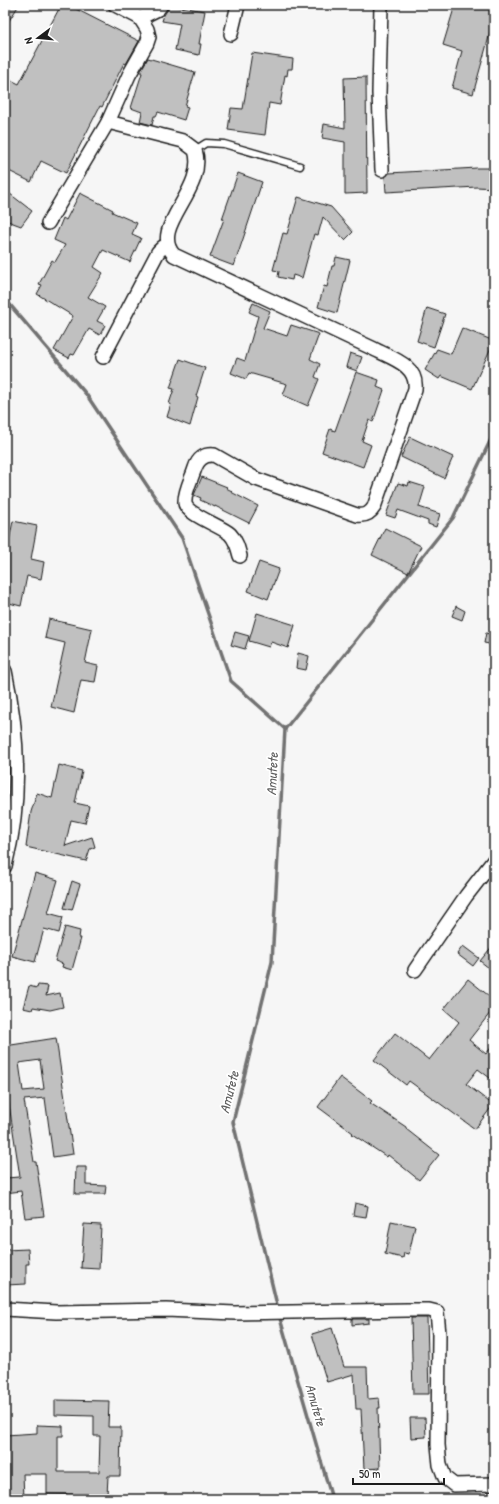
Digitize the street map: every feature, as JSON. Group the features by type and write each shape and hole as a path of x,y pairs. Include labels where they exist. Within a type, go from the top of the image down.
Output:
{"street":[{"path":"48,223 108,122 129,75 149,37 147,28 140,18 115,5"},
{"path":"140,18 158,9 161,5"},
{"path":"231,34 238,5"},
{"path":"381,5 379,93 382,170"},
{"path":"108,122 183,141 195,150 198,164 195,178 168,229 167,245 170,251 178,258 374,349 406,365 412,372 415,389 374,507 367,515 357,515 256,479 214,454 209,454 201,458 197,463 186,494 186,508 190,512 221,527 235,541 240,556"},
{"path":"103,357 158,252 163,246 167,245"},
{"path":"5,672 14,722 18,785 10,848 5,866"},
{"path":"415,970 466,896 494,860"},
{"path":"5,1309 56,1312 166,1310 246,1313 407,1310 429,1310 436,1312 439,1334 438,1445 440,1465 445,1478 454,1485 494,1484"}],"lane":[{"path":"195,150 206,143 224,144 300,166"}],"building":[{"path":"5,5 19,5 5,27"},
{"path":"61,5 68,5 139,41 126,64 124,63 102,107 100,106 66,173 41,161 31,182 5,169 5,77 19,84"},
{"path":"169,5 205,11 199,44 201,44 199,55 175,50 180,24 162,21"},
{"path":"455,5 494,5 494,19 473,94 452,88 462,51 443,45"},
{"path":"252,53 293,59 292,69 288,69 287,76 285,75 280,105 269,103 265,135 228,130 231,108 243,109"},
{"path":"148,58 195,72 185,106 188,107 184,120 158,112 156,116 154,116 152,125 140,122 142,112 131,108 142,73 141,70"},
{"path":"366,77 367,193 345,194 345,142 322,138 324,124 345,128 344,78"},
{"path":"494,168 494,188 477,187 386,192 385,177 389,173"},
{"path":"238,173 262,182 234,266 210,257 224,219 222,219"},
{"path":"5,190 32,211 21,226 5,220"},
{"path":"80,193 113,210 112,212 137,223 132,234 141,238 130,262 103,250 94,267 103,273 88,297 105,307 97,321 105,325 100,335 89,329 74,355 71,354 69,358 54,350 73,316 37,294 42,285 39,284 52,260 55,262 65,245 54,240 63,218 66,220"},
{"path":"298,197 331,207 353,232 345,240 323,217 318,235 314,234 302,278 293,275 292,280 278,277 279,271 273,270 283,233 287,234"},
{"path":"336,257 350,260 337,313 318,307 324,286 327,287 332,266 334,266"},
{"path":"253,303 270,311 263,328 287,336 291,325 319,334 310,359 320,364 315,377 319,379 308,406 283,395 287,384 249,373 246,379 231,373 237,358 245,361 258,316 249,312"},
{"path":"427,308 445,314 434,347 417,341"},
{"path":"462,328 494,341 472,389 441,376 439,379 425,370 437,349 451,354"},
{"path":"350,353 362,357 357,371 346,367"},
{"path":"180,359 205,368 196,396 198,397 190,426 167,417 171,404 169,404 174,389 170,388"},
{"path":"356,372 379,380 377,387 384,390 373,422 369,420 362,441 371,445 363,467 322,452 330,429 335,431"},
{"path":"410,437 453,457 444,478 401,457"},
{"path":"202,477 227,487 226,488 232,491 231,492 258,506 249,523 200,500 201,498 194,495"},
{"path":"409,482 425,487 419,507 440,514 436,527 428,524 428,521 398,510 395,518 386,515 398,483 408,486"},
{"path":"13,521 37,526 31,559 44,562 41,579 27,576 21,606 5,602 5,561"},
{"path":"385,528 421,546 408,573 372,555"},
{"path":"259,562 279,569 268,599 248,591"},
{"path":"456,606 465,611 462,620 452,616"},
{"path":"257,613 295,625 288,648 271,642 269,647 249,641"},
{"path":"49,619 92,629 85,663 98,666 95,682 81,680 74,713 51,707 65,643 45,638"},
{"path":"235,632 249,636 245,649 231,645"},
{"path":"486,633 494,635 494,645 484,643"},
{"path":"298,653 309,656 306,670 296,668"},
{"path":"59,765 82,771 75,803 89,806 85,823 71,820 65,846 92,837 95,847 90,849 86,861 26,847 31,812 37,793 52,798"},
{"path":"35,873 58,880 48,913 63,917 59,933 44,929 35,962 12,956"},
{"path":"72,881 80,884 72,910 64,908"},
{"path":"65,927 80,931 79,938 81,938 72,970 62,967 63,964 55,961"},
{"path":"494,944 494,972 480,961"},
{"path":"463,946 479,958 473,966 457,954"},
{"path":"468,979 494,1000 494,1008 469,1040 486,1054 494,1044 494,1081 478,1069 466,1084 493,1105 475,1129 409,1081 406,1085 374,1060 395,1033 429,1060 459,1022 444,1009"},
{"path":"38,985 48,986 46,996 60,993 63,1007 50,1010 33,1007 32,1010 23,1008 29,986 37,988"},
{"path":"56,1038 73,1154 53,1157 45,1098 24,1100 34,1162 36,1162 44,1216 25,1218 21,1191 5,1193 5,1178 20,1177 5,1078 5,1046","holes":["40,1060 44,1089 23,1091 19,1063"]},
{"path":"340,1077 372,1101 370,1103 406,1127 406,1129 439,1155 419,1180 388,1155 387,1157 352,1134 353,1133 318,1107"},
{"path":"76,1167 86,1167 86,1185 106,1186 105,1194 75,1194"},
{"path":"355,1203 368,1206 366,1217 353,1215"},
{"path":"391,1221 415,1226 409,1254 404,1253 403,1258 385,1254"},
{"path":"84,1224 101,1225 99,1269 81,1268"},
{"path":"28,1249 29,1264 26,1264 26,1284 6,1285 5,1250"},
{"path":"411,1318 427,1318 429,1394 413,1394"},
{"path":"352,1319 369,1319 369,1323 352,1325"},
{"path":"332,1328 344,1367 367,1367 368,1399 379,1398 380,1468 364,1469 361,1409 356,1409 354,1374 327,1382 312,1334"},
{"path":"55,1400 109,1401 108,1427 121,1427 120,1476 108,1476 107,1495 47,1494 47,1474 23,1474 24,1499 5,1499 5,1435 37,1433 37,1425 63,1426 63,1436 58,1436 58,1472 99,1472 100,1436 94,1436 94,1416 55,1415"},
{"path":"410,1418 425,1418 426,1437 411,1438"}],"waterway":[{"path":"5,299 86,394 182,538 231,681 285,729"},
{"path":"285,729 453,518 494,433"},
{"name":"Amutete","path":"278,1309 233,1122 272,962 285,729"},
{"name":"Amutete","path":"279,1315 332,1499"}]}
